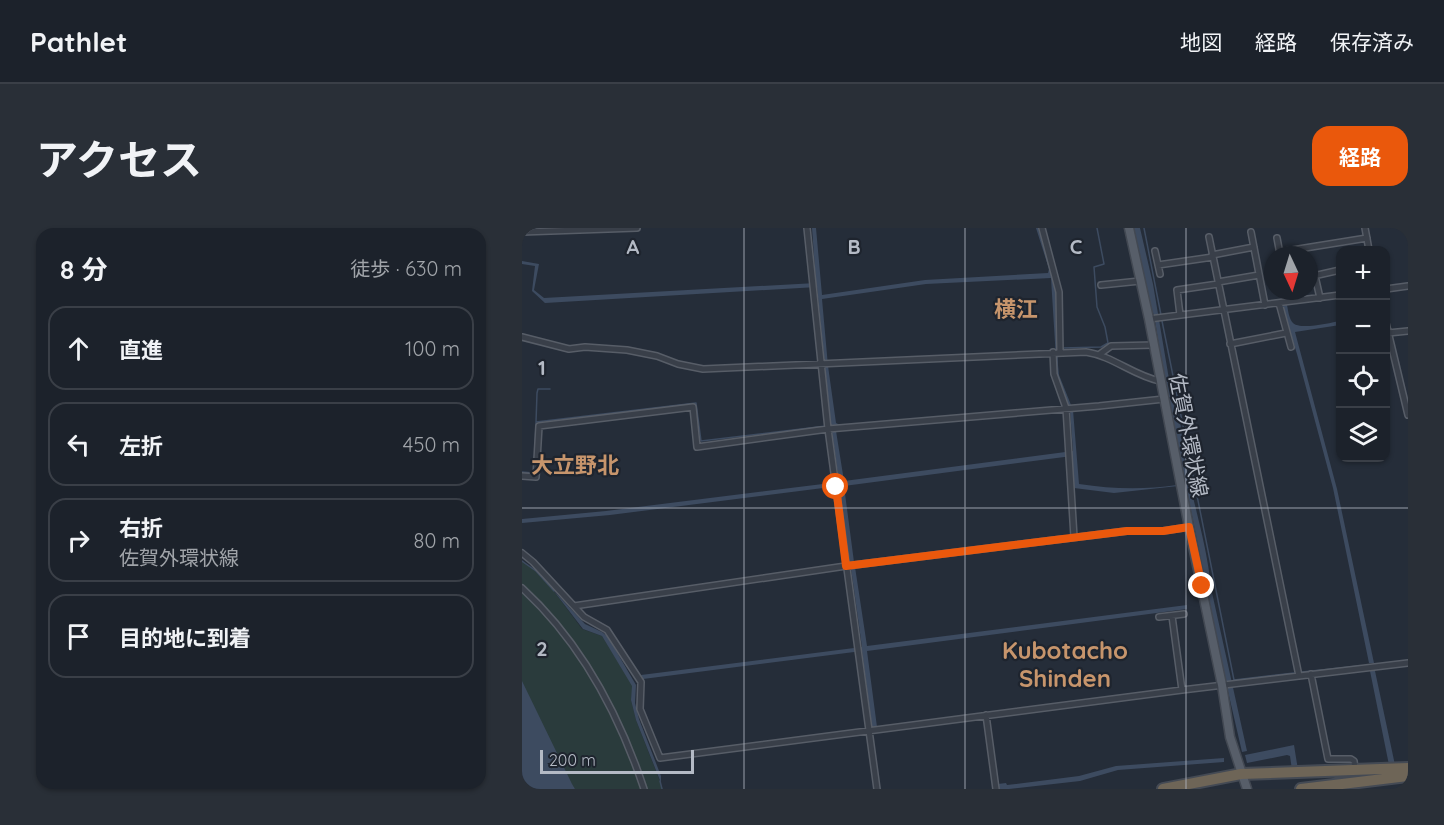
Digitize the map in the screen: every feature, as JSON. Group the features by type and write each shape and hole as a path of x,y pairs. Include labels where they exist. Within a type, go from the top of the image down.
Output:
{"highway":[{"path":"1163,789 1241,774 1408,768"},
{"path":"1301,789 1408,776"}],"main road":[{"name":"佐賀外環状線","path":"1129,228 1140,280 1154,319 1154,345 1160,381 1224,685 1230,737 1247,789"}],"street":[{"path":"522,232 637,228"},
{"path":"807,228 820,363 832,428 835,485 877,789"},
{"path":"1042,228 1059,292 1058,350 1054,374 1069,408 1074,537"},
{"path":"1365,228 1368,246"},
{"path":"1251,232 1265,305"},
{"path":"1209,237 1299,676"},
{"path":"1277,238 1278,246"},
{"path":"1318,246 1367,238"},
{"path":"1340,242 1340,246"},
{"path":"1158,265 1254,247"},
{"path":"1155,251 1160,274"},
{"path":"1318,276 1336,271"},
{"path":"1180,315 1177,290 1259,275"},
{"path":"1101,285 1140,280"},
{"path":"1390,288 1408,286"},
{"path":"1318,293 1320,298"},
{"path":"1154,319 1336,296"},
{"path":"1279,303 1291,347"},
{"path":"1390,333 1408,331"},
{"path":"1230,344 1286,333"},
{"path":"522,338 569,349 585,347 627,350 703,369 1058,350 1100,354 1149,379 1160,381"},
{"path":"1390,341 1408,415"},
{"path":"1100,354 1111,346 1154,345"},
{"path":"1401,384 1408,383"},
{"path":"522,476 536,477 539,426 693,407 697,447 832,428 1164,399"},
{"path":"574,606 847,566 1074,537 1189,527"},
{"path":"522,553 534,562 585,617 607,630 641,682 640,709 660,758 1408,663"},
{"path":"522,588 558,626 594,677 621,727 644,789"},
{"path":"1159,617 1184,614"},
{"path":"1172,616 1182,690"},
{"path":"1311,674 1328,759 1350,759 1354,761 1354,769"},
{"path":"986,715 996,789"}],"shaded area":[{"path":"522,561 536,571 553,590 582,629 602,636 633,686 631,700 636,720 663,789 575,789 522,721"}],"water":[{"path":"812,228 816,228 822,295 925,280 1048,273 1049,269 1036,228 1039,228 1056,291 1059,375 1073,410 1079,484 1128,488 1178,486 1114,493 1074,488 1072,456 844,486 854,562 850,563 839,486 610,515 522,523 522,519 839,482 832,432 836,431 844,481 1073,451 1070,409 1057,375 1051,278 926,284 822,299 836,423 840,425 831,427 817,287 545,303 532,291 535,266 522,264 522,261 539,264 534,290 544,298 816,283"},
{"path":"1134,228 1140,228 1153,284 1187,472 1247,751 1242,752 1227,687 1166,388 1154,315"},
{"path":"1287,305 1293,323 1297,325 1336,322 1336,326 1295,332 1337,489 1374,663 1369,663 1333,488 1282,306"},
{"path":"855,567 867,646 1187,605 1187,609 867,651 877,727 872,728 862,651 643,679 641,675 862,647 851,568"},
{"path":"553,590 585,624 608,637 636,685 635,703 639,719 661,776 661,783 636,720 631,700 632,686 602,636 583,629"},
{"path":"1370,671 1375,671 1395,765 1389,765"},
{"path":"522,681 575,789 530,789 522,778"},
{"path":"1294,745 1298,770 1292,770 1290,756 1287,755 1247,763 1245,755"},
{"path":"1224,758 1224,762 1118,770 1080,781 1009,789 999,789 998,784 1006,783 1007,785 1079,776 1116,766"}],"waterway":[{"path":"1062,348 1101,347 1108,343 1105,327 1097,307 1094,267 1104,264 1097,228"},
{"path":"1144,228 1161,315"},
{"path":"1162,321 1234,680 1294,673"},
{"path":"535,452 537,393 538,389 550,389"},
{"path":"536,422 696,403 701,441 826,426"},
{"path":"522,472 533,473"},
{"path":"522,561 536,571 554,591"},
{"path":"1302,672 1359,666"},
{"path":"660,781 662,789"}],"district":[{"name":"横江","path":"1016,309"},
{"name":"大立野北","path":"575,465"},
{"name":"Kubotacho Shinden","path":"1065,664"}],"route":[{"path":"836,487 846,566 1074,537 1189,527 1202,586"}]}
